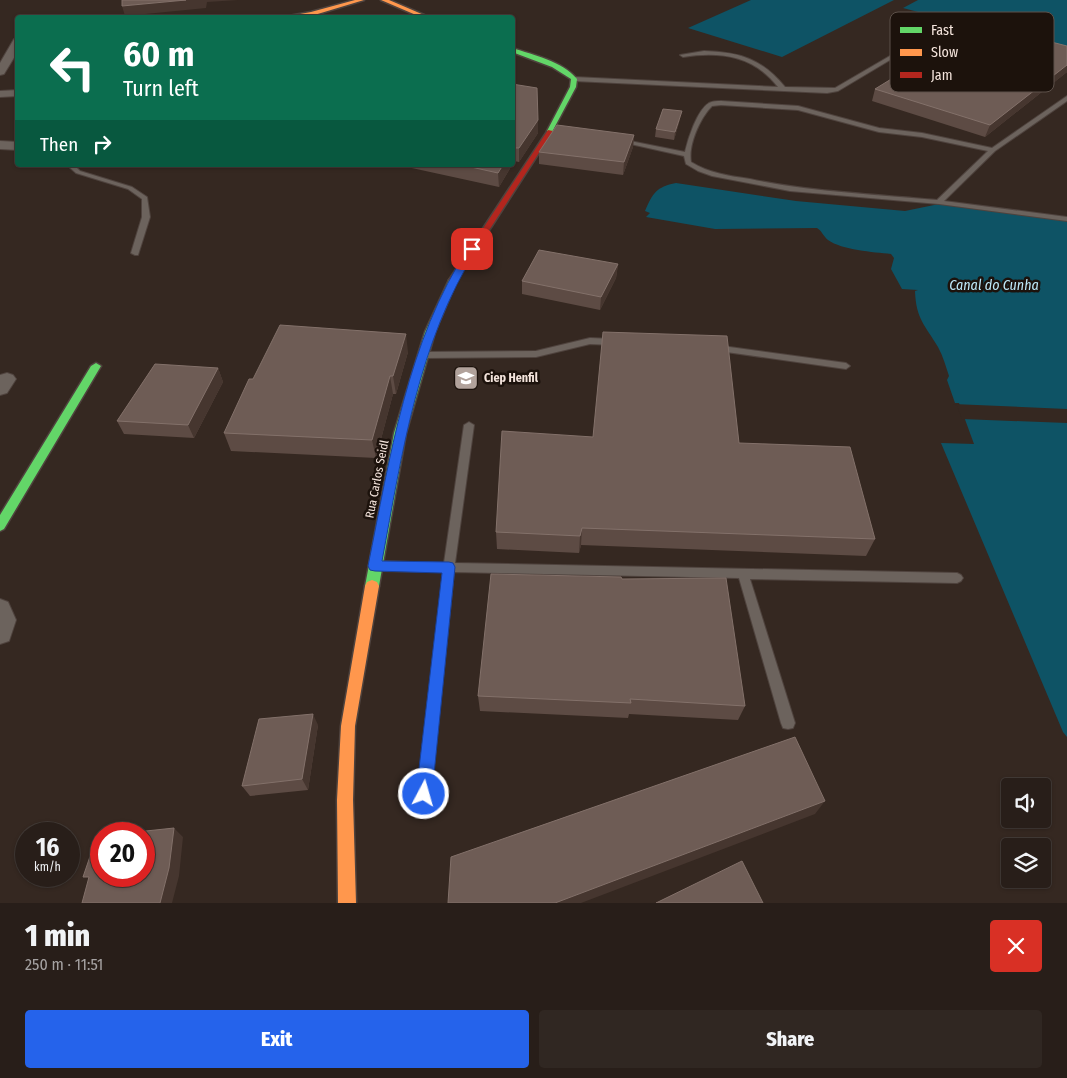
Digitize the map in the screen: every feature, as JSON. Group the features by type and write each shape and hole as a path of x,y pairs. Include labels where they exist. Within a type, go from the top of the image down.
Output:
{"street":[{"path":"308,15 361,0"},
{"path":"384,0 419,15"},
{"path":"3,41 15,40"},
{"path":"515,51 556,67 571,75 574,79"},
{"path":"0,72 14,54"},
{"path":"0,72 15,72"},
{"name":"Rua Carlos Seidl","path":"347,903 345,800 348,726 400,433 430,332 453,280 557,129 573,87 574,79"},
{"path":"1,94 15,93"},
{"path":"0,145 15,146"},
{"path":"0,526 96,366"},
{"path":"0,609 4,620 0,633"}],"lane":[{"path":"683,54 702,52 726,53 766,70 783,89"},
{"path":"574,79 827,92 836,90 890,58"},
{"path":"939,202 993,150 1067,98"},
{"path":"993,150 922,136 879,130 798,108 721,103 710,105 701,115 686,154 688,163 696,168 755,183 797,190 939,202 1067,219"},
{"path":"614,139 686,154"},
{"path":"72,167 78,172 130,188 145,198 146,217 135,253"},
{"path":"423,355 536,354 590,342 622,343"},
{"path":"706,347 846,366"},
{"path":"424,794 449,567 468,425"},
{"path":"375,566 957,578"},
{"path":"743,573 788,723"}],"water":[{"path":"751,0 894,0 782,57 688,28"},
{"path":"918,0 1067,0 1067,51 1054,48 1054,12 918,12 903,8"},
{"name":"Canal do Cunha","path":"676,183 796,201 905,211 939,204 1067,221 1067,737 1063,732 941,443 974,444 959,403 955,403 947,380 949,376 941,354 919,315 915,291 918,290 902,289 891,269 894,258 891,254 841,246 828,240 817,228 715,229 646,217 650,213 645,211 656,192"}],"pier":[{"path":"953,404 1067,409 1067,423 962,419 957,406"}],"building":[{"path":"122,0 186,0 122,6"},
{"path":"1054,43 1067,46 1067,65 1054,75"},
{"path":"890,80 890,92 1032,92 990,125 875,89"},
{"path":"515,84 537,88 538,120 519,148 515,148"},
{"path":"663,109 682,111 675,132 656,129"},
{"path":"557,125 634,135 624,162 539,152"},
{"path":"471,167 502,167 498,173"},
{"path":"539,250 618,264 601,297 522,281"},
{"path":"280,325 406,334 393,376 390,376 372,440 224,433 249,379 253,379"},
{"path":"603,332 727,336 739,443 850,447 875,539 582,528 580,536 496,532 502,431 593,437"},
{"path":"155,364 218,368 188,425 117,421"},
{"path":"491,574 621,577 622,579 726,578 745,706 630,699 631,703 478,696"},
{"path":"313,714 302,779 242,786 259,719"},
{"path":"795,737 825,801 555,903 448,903 451,857"},
{"path":"174,828 169,868 160,903 82,903 89,877 83,877 90,856 90,887 155,887 155,830"},
{"path":"742,861 763,903 656,903"}],"traffic: fast":[{"path":"515,51 554,65 574,79 573,87 550,131"},
{"path":"372,586 400,433 430,332 453,280"},
{"path":"0,526 96,366"}],"traffic: slow":[{"path":"303,15 361,0"},
{"path":"384,0 422,15"},
{"path":"347,903 345,800 348,726 372,586"}],"traffic: jam":[{"path":"453,280 550,131"}],"place":[{"name":"Ciep Henfil","path":"466,378"}],"route":[{"path":"424,794 449,567 375,566 400,433 430,332 453,280 472,249"}]}
